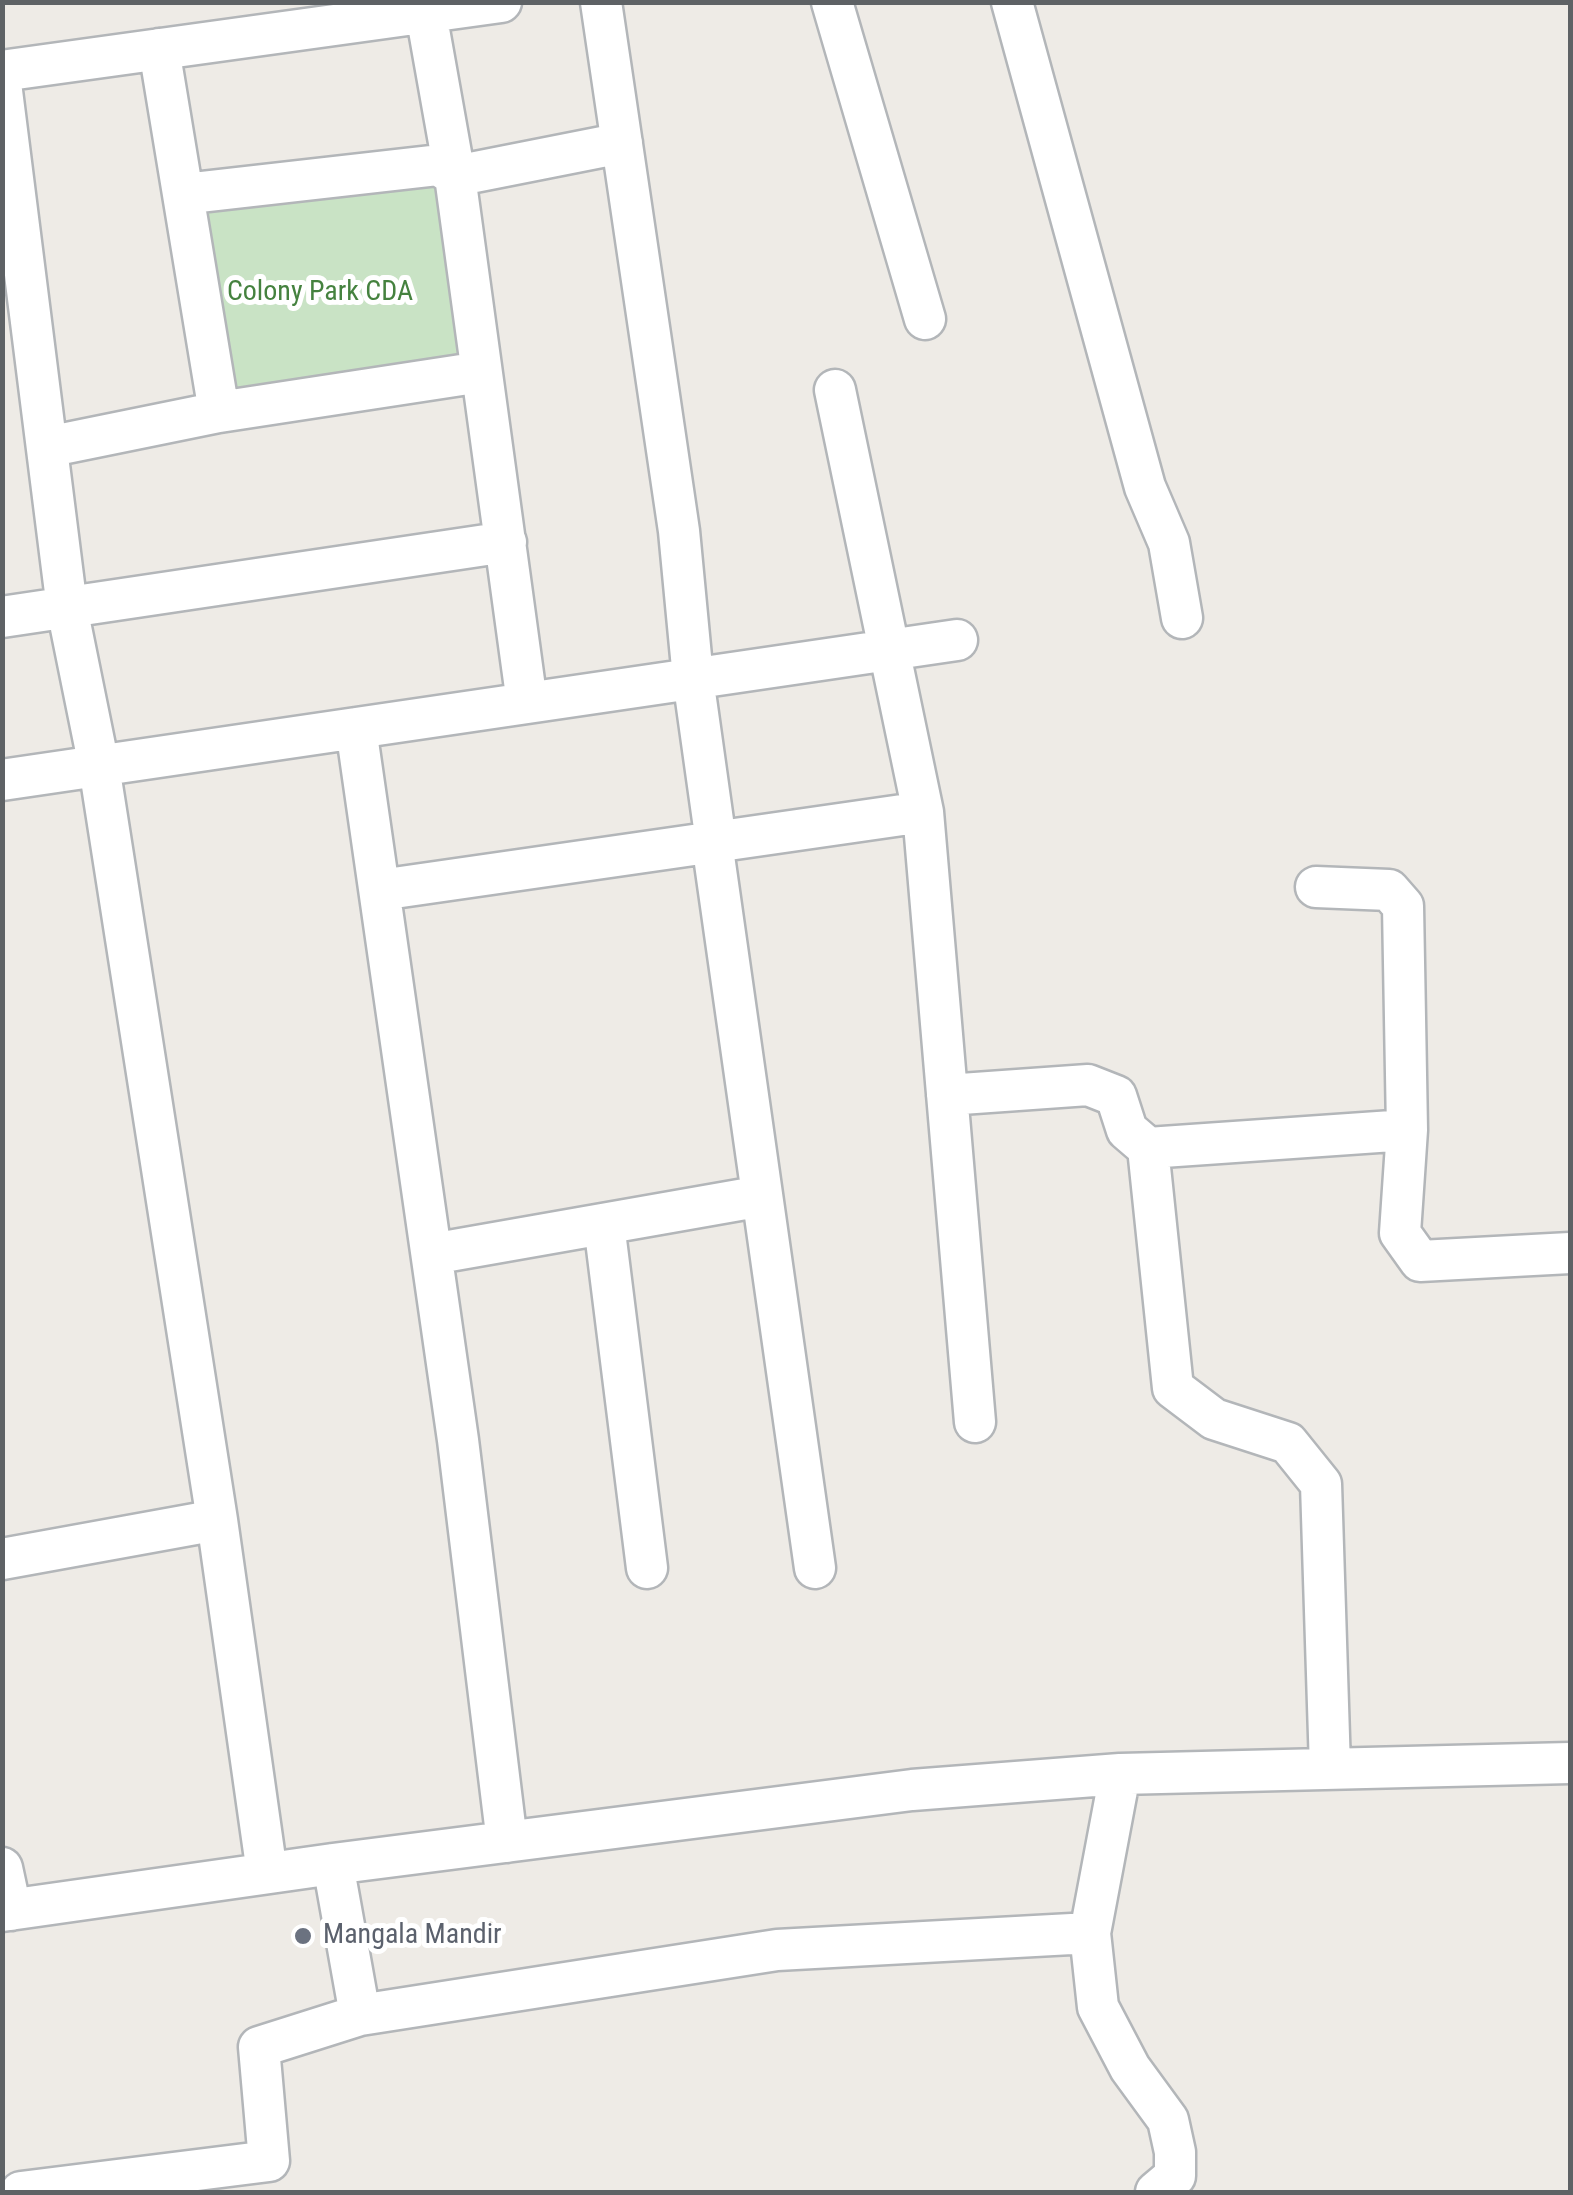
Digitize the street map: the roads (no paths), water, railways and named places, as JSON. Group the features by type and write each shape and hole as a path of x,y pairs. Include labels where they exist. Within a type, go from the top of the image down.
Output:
{"street":[{"path":"2,71 501,2"},
{"path":"601,2 679,531 693,678 716,842"},
{"path":"832,2 925,319"},
{"path":"1012,2 1145,487 1170,543 1182,618"},
{"path":"426,13 454,176 526,703"},
{"path":"159,49 219,412"},
{"path":"2,92 67,608 99,766 217,1520 267,1873"},
{"path":"454,176 622,143"},
{"path":"183,194 440,164 454,176"},
{"path":"47,447 219,412 481,372"},
{"path":"835,390 923,812 974,1422"},
{"path":"2,616 506,542"},
{"path":"2,780 957,640"},
{"path":"356,728 432,1254 507,1842"},
{"path":"380,890 923,812"},
{"path":"716,842 712,842 815,1568"},
{"path":"1316,887 1389,890 1402,906 1408,1130 1400,1233 1420,1262 1570,1253"},
{"path":"947,1094 1088,1085 1116,1096 1126,1130 1148,1148 1408,1130"},
{"path":"1148,1148 1173,1388 1214,1419 1288,1443 1321,1484 1330,1768"},
{"path":"432,1254 762,1196"},
{"path":"604,1224 647,1568"},
{"path":"2,1560 217,1520"},
{"path":"2,1868 7,1911 334,1864 912,1790 1120,1774 1570,1763"},
{"path":"1120,1774 1090,1932 1098,2007 1130,2068 1168,2120 1175,2176 1156,2192"},
{"path":"334,1864 360,2015"},
{"path":"21,2192 191,2182 270,2161 259,2048 360,2015 776,1950 1090,1932"}],"place":[{"name":"Mangala Mandir","path":"303,1936"}],"park label":[{"name":"Colony Park CDA","path":"320,293"}]}
